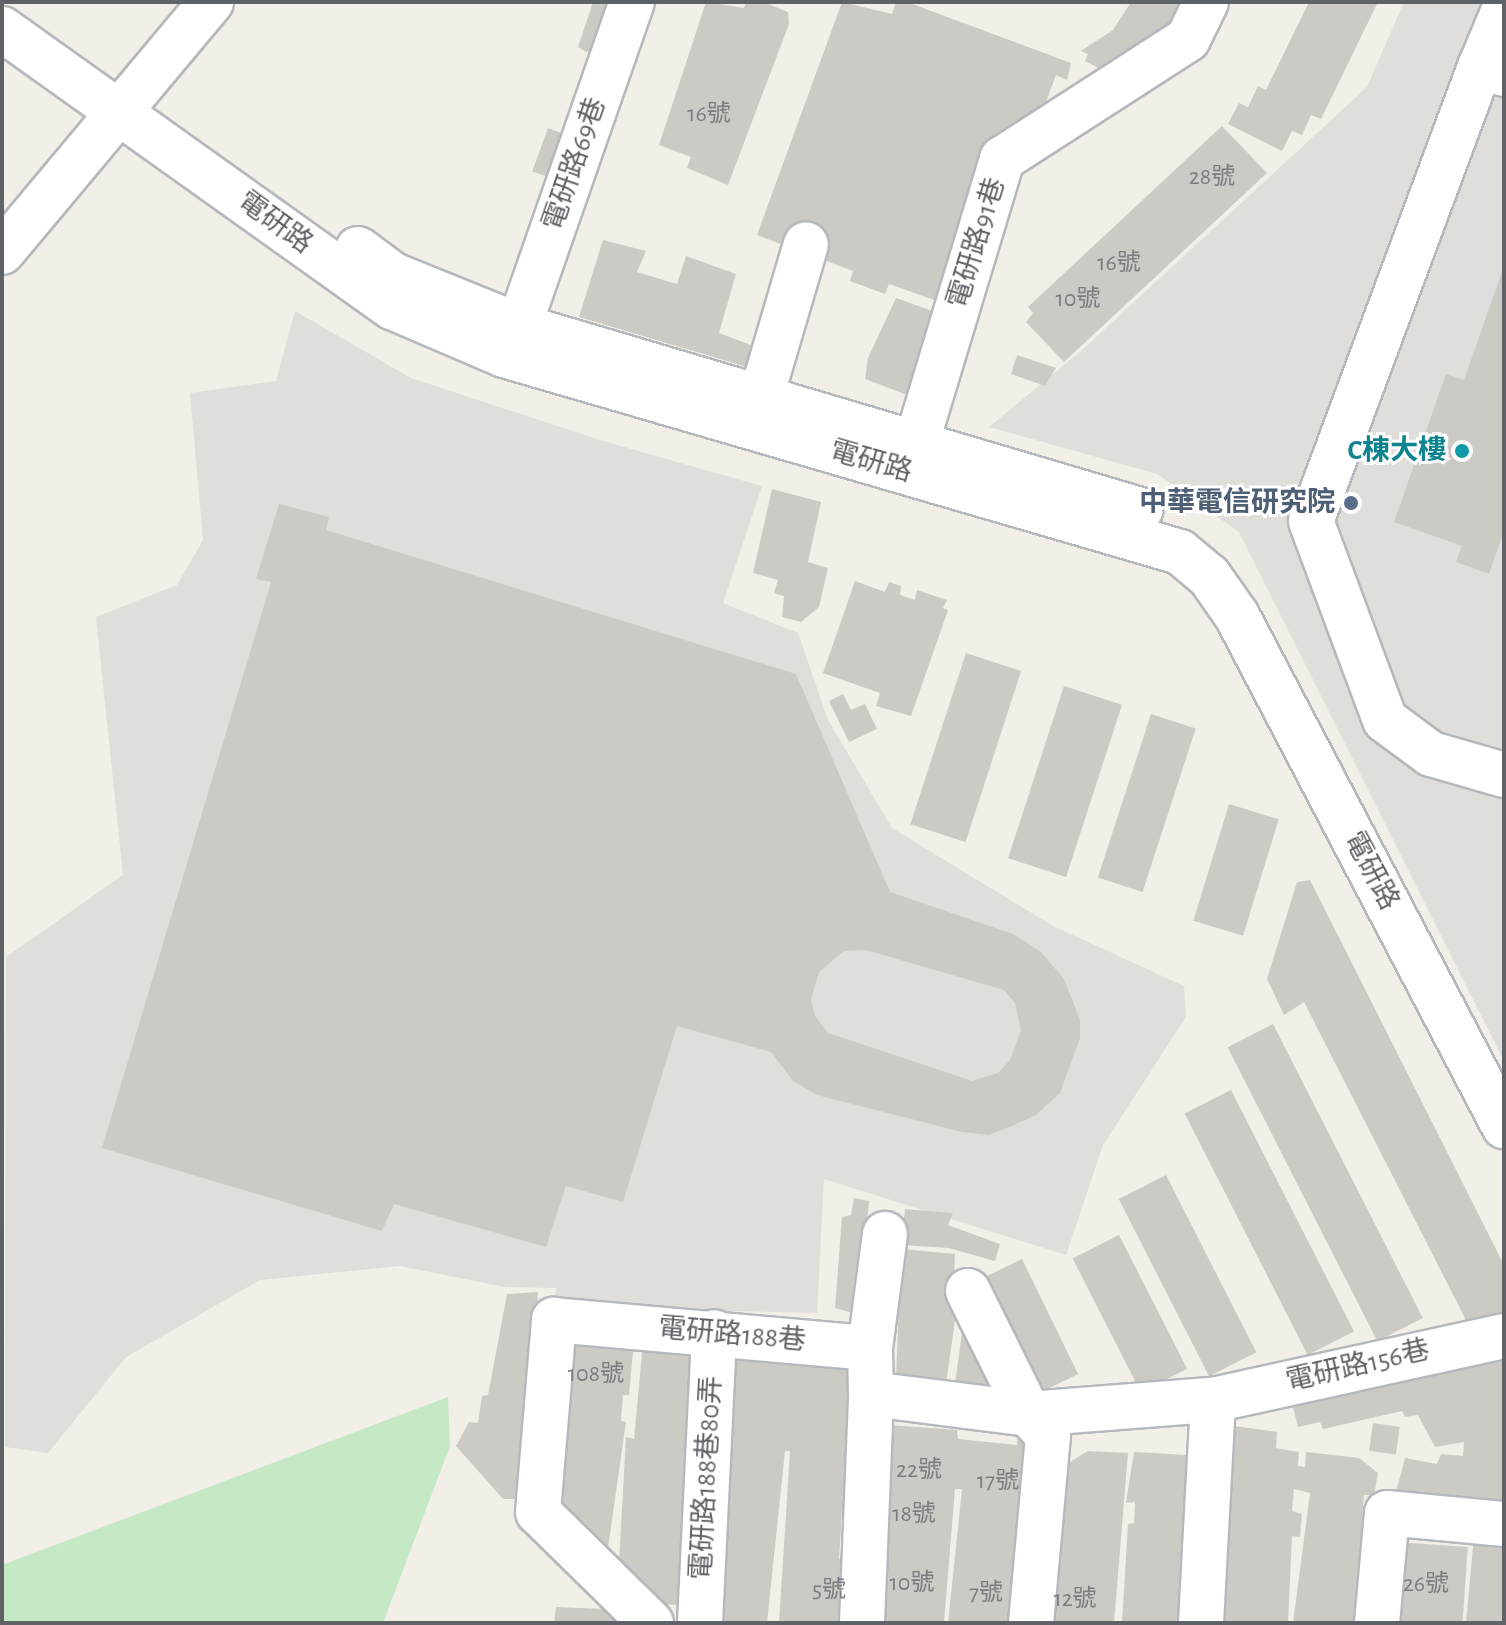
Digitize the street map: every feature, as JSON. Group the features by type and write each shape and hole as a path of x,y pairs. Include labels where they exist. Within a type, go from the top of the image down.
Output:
{"street":[{"name":"電研路","path":"12,2 129,102 392,307 504,355 1180,552 1209,576 1237,616 1504,1126"},
{"path":"2,252 211,2"},
{"name":"電研路69巷","path":"519,326 632,2"},
{"name":"電研路91巷","path":"917,441 1002,159 1188,39 1206,2"},
{"path":"1504,10 1492,70 1311,521 1385,720 1431,754 1504,775"},
{"name":"電研路","path":"2,29 129,102 393,275 519,326 917,441 1196,531 1256,591 1427,944 1504,1081"},
{"path":"761,397 806,244"},
{"path":"862,1623 870,1348 885,1234"},
{"path":"968,1291 1029,1414 1048,1436 1031,1623"},
{"name":"電研路188巷","path":"651,1623 538,1512 554,1320 870,1348"},
{"name":"電研路188巷80弄","path":"700,1623 714,1332"},
{"name":"電研路156巷","path":"1213,1400 1504,1336"},
{"path":"871,1394 1029,1414 1213,1400 1201,1623"},
{"path":"1377,1623 1387,1513 1504,1524"}],"shaded area":[{"name":"中華電信研究院","path":"1404,2 1504,2 1504,1061 1239,532 1157,474 989,427 1081,351 1367,87"},
{"path":"295,311 411,378 603,441 762,486 723,603 798,633 828,720 892,828 1053,926 1184,986 1186,1017 1103,1145 1066,1255 824,1179 817,1313 555,1307 556,1288 505,1287 400,1266 260,1280 126,1357 48,1453 5,1447 6,957 123,875 96,617 177,585 203,540 190,393 276,381"}],"green space":[{"path":"448,1397 450,1446 383,1623 2,1623 2,1565"}],"building":[{"path":"593,2 608,2 618,17 608,45 586,52 578,47"},
{"path":"706,2 744,8 746,2 763,2 788,12 789,24 728,185 687,168 691,157 659,145"},
{"path":"842,2 892,14 896,2 907,2 1071,63 1067,80 1056,75 968,312 889,284 885,294 850,281 853,271 757,235"},
{"path":"1131,2 1215,2 1164,66 1156,88 1109,69 1108,73 1085,61 1088,54 1081,51 1113,30"},
{"path":"1309,2 1378,2 1321,119 1311,115 1302,135 1292,131 1282,151 1228,124 1239,103 1248,107 1258,86 1266,90"},
{"path":"1222,126 1267,173 1064,362 1026,322 1033,313 1028,307"},
{"path":"548,128 584,141 568,184 532,171"},
{"path":"603,240 646,251 637,272 677,284 686,256 736,274 719,333 756,347 747,367 579,317"},
{"name":"C棟大樓","path":"1504,266 1504,531 1489,574 1456,562 1462,546 1394,522 1446,374 1464,380"},
{"path":"896,298 977,327 947,410 865,379 868,358"},
{"path":"1017,355 1056,368 1045,386 1011,374"},
{"path":"772,489 821,502 808,562 828,568 819,607 801,622 782,617 784,596 774,593 778,580 753,573"},
{"path":"279,504 329,517 326,530 796,674 890,892 1013,934 1041,952 1064,979 1080,1020 1080,1038 1060,1093 1036,1115 989,1135 962,1132 817,1095 793,1081 771,1052 677,1026 623,1202 566,1186 546,1247 394,1204 382,1231 102,1148 271,582 256,579","holes":["866,950 1004,990 1015,1003 1021,1030 1010,1060 998,1073 972,1081 828,1033 815,1016 811,1000 819,972 844,951"]},
{"path":"855,581 885,592 889,582 901,586 900,595 915,600 917,590 947,600 943,608 948,610 911,716 876,706 880,693 823,673"},
{"path":"966,653 1021,671 966,842 910,824"},
{"path":"1064,686 1122,705 1066,877 1008,858"},
{"path":"843,694 851,710 865,704 877,729 849,742 829,701"},
{"path":"1151,714 1196,729 1143,892 1098,878"},
{"path":"1229,804 1279,819 1243,936 1193,921"},
{"path":"1310,880 1504,1265 1504,1315 1467,1322 1304,1002 1284,1015 1267,979 1297,882"},
{"path":"1273,1024 1423,1318 1377,1341 1228,1047"},
{"path":"1231,1090 1354,1331 1308,1355 1185,1114"},
{"path":"1166,1175 1256,1352 1209,1376 1119,1199"},
{"path":"854,1198 869,1201 859,1315 835,1308 842,1217 851,1215"},
{"path":"905,1209 953,1213 948,1225 1000,1244 995,1261 949,1248 901,1245"},
{"path":"1119,1235 1187,1369 1141,1392 1073,1259"},
{"path":"901,1249 955,1254 953,1299 958,1299 945,1391 896,1378"},
{"path":"1022,1259 1078,1374 1032,1396 976,1281"},
{"path":"538,1292 535,1327 530,1325 515,1499 503,1499 456,1446 469,1422 478,1423 482,1396 488,1395 507,1294"},
{"path":"962,1332 977,1334 1003,1397 954,1392"},
{"path":"634,1341 629,1395 623,1395 621,1421 626,1422 608,1548 593,1546 560,1516 564,1465 548,1463 561,1343"},
{"path":"643,1343 703,1347 681,1605 647,1604 618,1580 626,1437 634,1439"},
{"path":"724,1347 840,1358 855,1380 858,1511 842,1511 839,1559 854,1562 849,1623 779,1623 790,1451 785,1451 767,1623 713,1623"},
{"path":"1504,1353 1504,1507 1395,1496 1405,1458 1437,1464 1441,1454 1463,1456 1464,1442 1435,1447 1418,1415 1405,1417 1402,1411 1323,1429 1320,1422 1298,1427 1291,1399 1491,1361 1489,1355"},
{"path":"1373,1423 1400,1427 1396,1454 1369,1451"},
{"path":"890,1425 957,1430 958,1439 1017,1445 1018,1434 1032,1437 1009,1623 948,1623 962,1489 955,1489 944,1623 871,1623"},
{"path":"1235,1426 1277,1432 1276,1448 1299,1452 1298,1466 1305,1467 1306,1452 1359,1458 1378,1473 1374,1495 1364,1495 1362,1516 1375,1517 1373,1542 1362,1541 1359,1563 1370,1565 1367,1587 1356,1586 1355,1609 1368,1611 1368,1623 1293,1623 1310,1493 1294,1489 1292,1511 1302,1514 1300,1537 1292,1536 1288,1623 1213,1623"},
{"path":"1088,1451 1128,1453 1114,1623 1041,1623 1056,1471 1067,1472 1070,1462"},
{"path":"1134,1452 1203,1456 1180,1623 1122,1623 1128,1524 1134,1523 1135,1502 1126,1503"},
{"path":"1474,1536 1504,1540 1504,1623 1466,1623"},
{"path":"1395,1542 1468,1547 1463,1623 1389,1623"},
{"path":"556,1607 603,1609 617,1623 554,1623"}],"place":[{"name":"C棟大樓","path":"1462,451"},
{"name":"中華電信研究院","path":"1351,503"}]}
